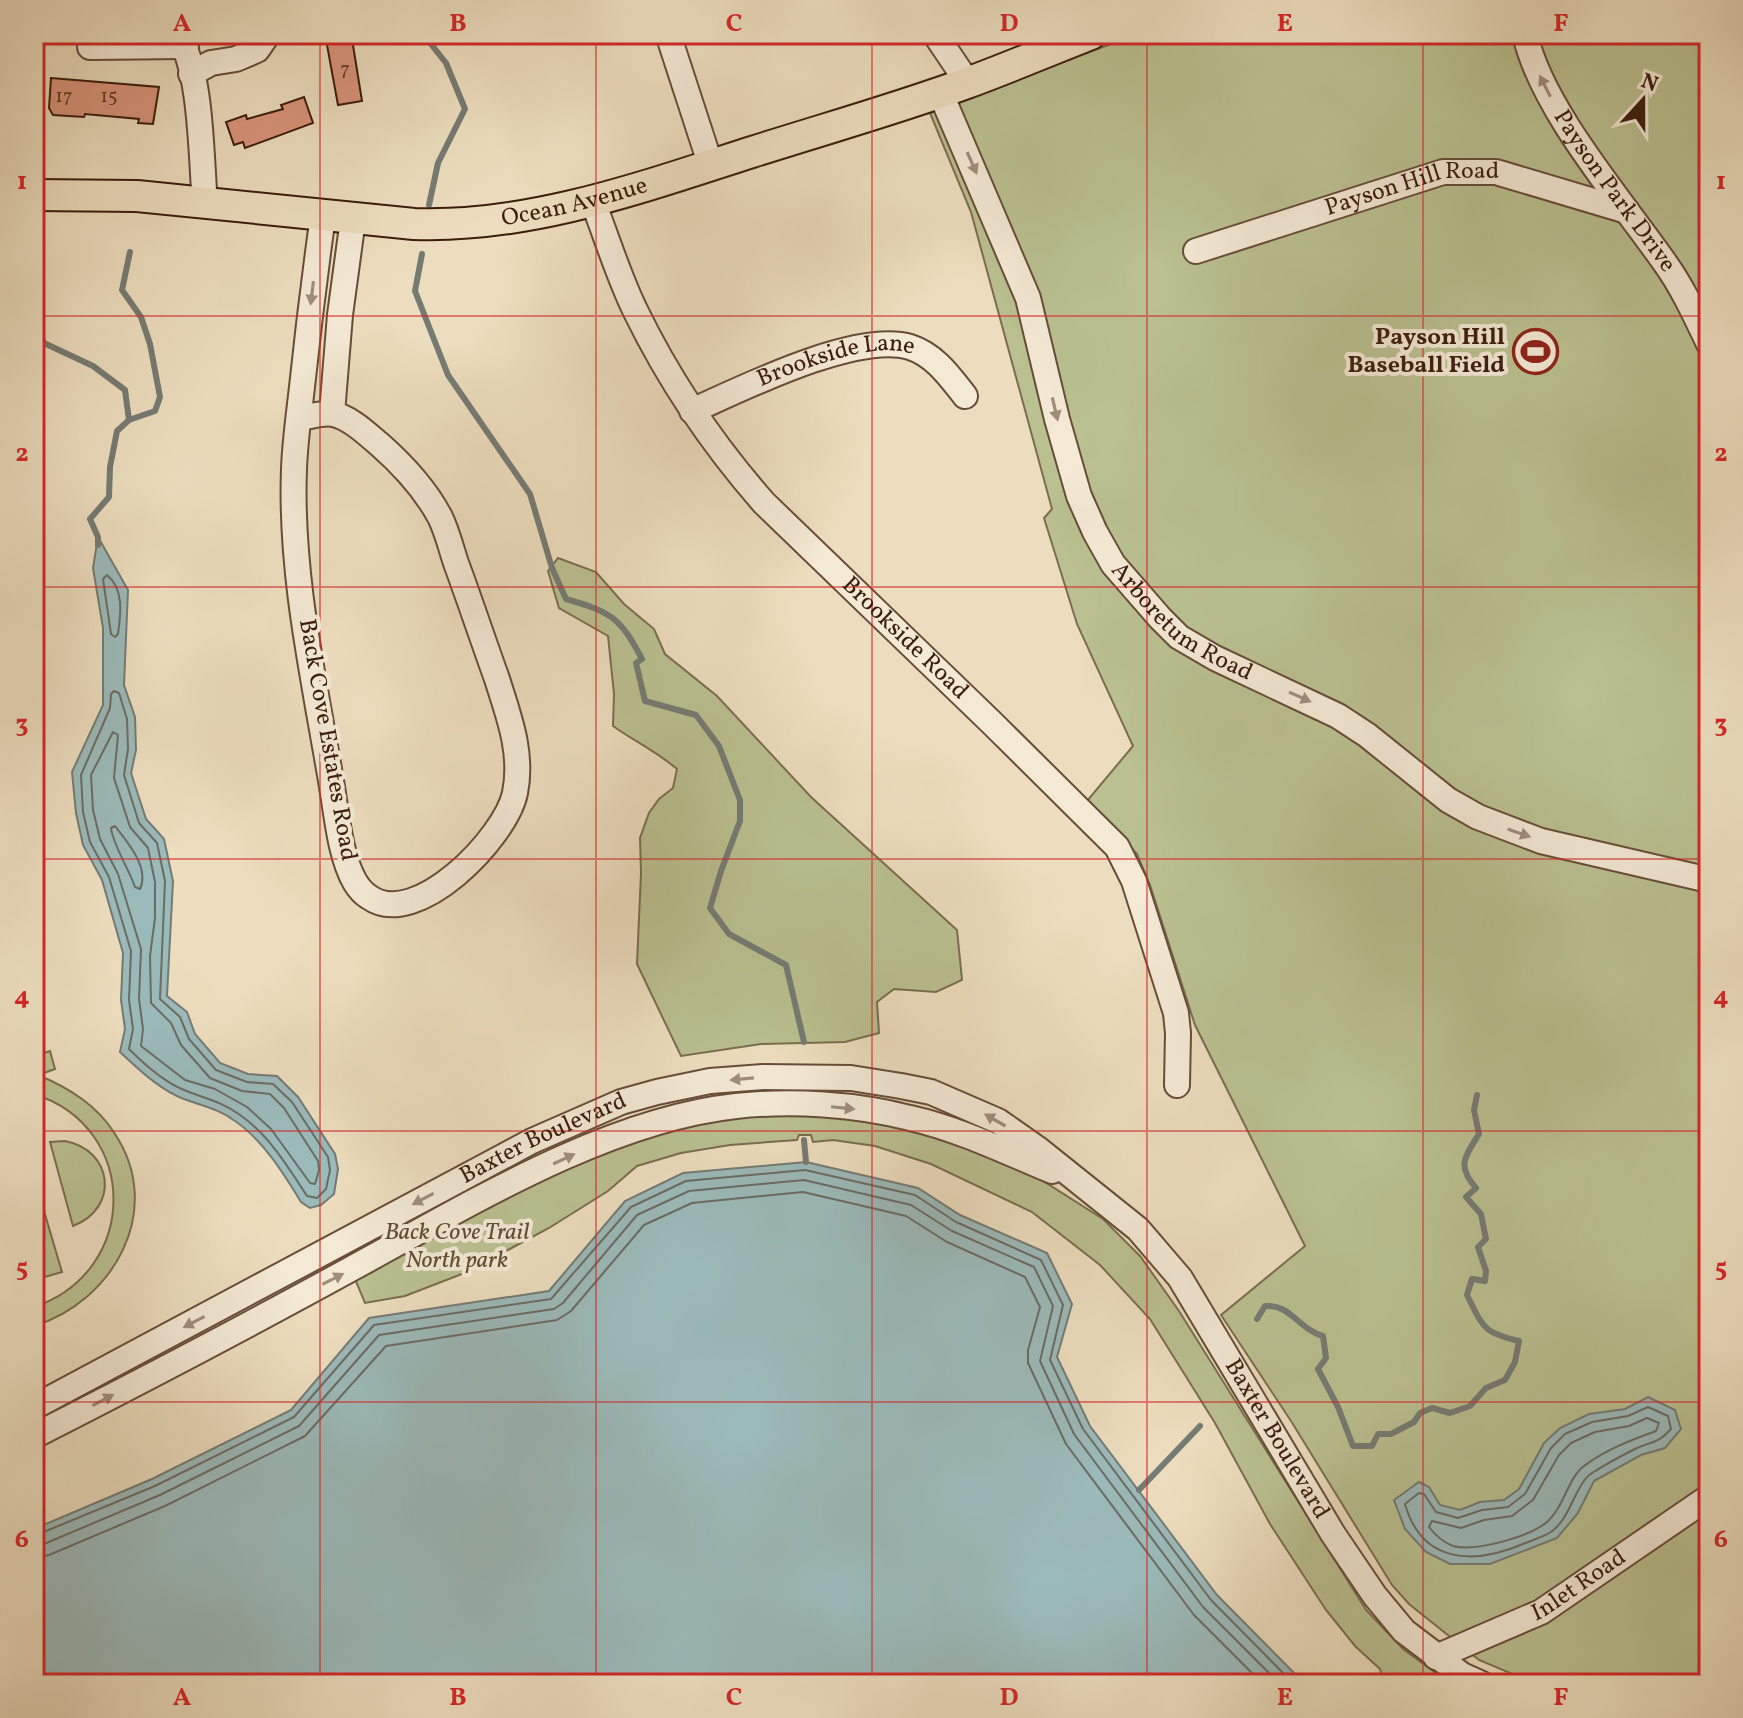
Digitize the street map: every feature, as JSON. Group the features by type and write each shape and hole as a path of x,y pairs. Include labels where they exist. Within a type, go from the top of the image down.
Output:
{"main road":[{"name":"Ocean Avenue","path":"34,195 137,196 353,219 451,223 503,218 593,202 711,166 954,87 1091,34"}],"street":[{"path":"191,74 211,63 236,59 257,50 268,34"},
{"path":"668,34 711,166"},
{"name":"Arboretum Road","path":"935,34 1028,298 1079,496 1113,564 1152,610 1179,637 1193,646 1338,716 1367,735 1439,793 1478,817 1541,841 1709,880"},
{"name":"Payson Park Drive","path":"1525,34 1535,65 1552,100 1668,267 1709,344"},
{"path":"90,47 182,40 197,103 205,204"},
{"name":"Payson Hill Road","path":"1196,251 1443,172 1496,172 1627,211"},
{"name":"Brookside Road","path":"593,202 635,310 692,411 741,476 764,503 1014,743 1117,847 1134,881 1176,1013 1177,1085"},
{"name":"Back Cove Estates Road","path":"323,216 294,467 300,581 338,823 355,883 369,898 388,905 409,903 477,856 492,838 514,797 517,749 506,708 440,518 421,488 395,459 369,435 332,413"},
{"path":"299,418 332,413 340,315 353,219"},
{"path":"1684,297 1709,302"},
{"name":"Brookside Lane","path":"692,411 753,384 842,351 877,344 912,348 941,366 965,396"},
{"name":"Baxter Boulevard","path":"34,1407 532,1141 585,1116 657,1092 710,1081 799,1076 851,1078 931,1092 998,1121 1138,1229 1180,1278 1333,1534 1375,1596 1404,1631 1462,1675 1482,1684"},
{"name":"Baxter Boulevard","path":"34,1436 521,1179 615,1136 681,1115 736,1106 775,1104 877,1112 911,1118 960,1134 1080,1183"},
{"name":"Inlet Road","path":"1436,1657 1541,1612 1709,1497"}],"green space":[{"path":"1137,34 1697,34 1709,60 1709,1684 1536,1684 1479,1660 1409,1604 1392,1585 1291,1421 1221,1315 1305,1246 1195,1025 1137,854 1087,801 1133,746 1077,624 1044,518 1052,509 971,212 930,113"},
{"path":"558,558 596,572 624,604 654,629 665,654 717,696 811,797 957,930 962,980 936,992 894,989 877,1002 879,1033 845,1042 761,1044 681,1056 637,964 640,838 649,813 659,799 673,788 677,769 613,726 614,694 608,636 559,608 548,571"},
{"path":"50,1051 55,1069 38,1075 81,1098 100,1114 115,1134 129,1163 135,1193 132,1222 123,1249 108,1274 87,1296 62,1314 34,1326 34,1307 69,1289 93,1264 108,1233 114,1200 109,1167 94,1137 69,1111 34,1094 34,1056"},
{"name":"Back Cove Trail North park","path":"731,1109 911,1120 1010,1160 1103,1219 1140,1256 1179,1311 1366,1610 1403,1649 1451,1684 1384,1684 1380,1669 1355,1646 1326,1610 1270,1524 1215,1423 1150,1319 1100,1265 1032,1212 931,1164 875,1146 833,1140 813,1142 811,1135 799,1135 797,1140 730,1145 681,1153 637,1166 608,1191 549,1228 467,1272 405,1296 365,1303 352,1272 585,1153"},
{"path":"65,1141 81,1146 93,1156 105,1180 104,1194 98,1206 88,1218 73,1226 50,1142"},
{"path":"34,1177 62,1272 34,1280"}],"water":[{"path":"98,537 128,590 124,685 135,717 136,750 131,773 146,819 164,839 173,881 167,996 187,1012 195,1034 220,1063 248,1074 277,1076 298,1097 335,1154 338,1169 334,1194 321,1205 310,1208 301,1202 264,1148 235,1121 171,1093 120,1052 125,1029 121,1000 123,953 102,880 83,845 72,772 103,705 103,628 93,568"},
{"path":"806,1162 918,1188 960,1215 1047,1253 1072,1304 1057,1357 1090,1426 1217,1595 1305,1684 34,1684 34,1529 152,1479 291,1410 369,1318 549,1291 625,1201 683,1173"},
{"path":"1648,1397 1675,1410 1681,1429 1665,1448 1641,1455 1594,1481 1578,1513 1557,1538 1490,1564 1450,1564 1426,1552 1405,1529 1394,1500 1419,1482 1429,1487 1440,1505 1460,1510 1480,1502 1504,1500 1519,1489 1544,1443 1560,1428 1589,1414 1625,1409"}],"building":[{"path":"325,34 344,34 345,40 352,39 362,101 338,105"},
{"path":"51,78 159,87 153,124 138,123 139,119 85,114 84,117 53,115 49,108"},
{"path":"304,97 313,123 245,148 243,142 234,145 226,122 283,109 281,105"}],"waterway":[{"path":"423,34 446,63 465,109 438,163 429,205"},
{"path":"98,545 90,519 109,497 110,467 117,431 129,420 155,411 160,397 150,344 141,317 122,290 130,252"},
{"path":"422,254 415,291 448,375 530,494 552,568 566,599 613,618 642,659 636,663 645,701 696,715 719,746 740,800 740,821 710,908 729,934 786,965 804,1042"},
{"path":"34,325 44,343 93,366 125,390 129,420"},
{"path":"1257,1319 1265,1306 1274,1306 1323,1336 1326,1358 1318,1369 1338,1407 1353,1446 1372,1446 1378,1434 1391,1434 1432,1408 1450,1413 1470,1406 1486,1388 1505,1380 1515,1362 1519,1341 1498,1335 1486,1327 1467,1295 1472,1279 1485,1281 1486,1271 1478,1247 1486,1239 1481,1214 1466,1197 1476,1188 1464,1167 1479,1134 1474,1110 1477,1095"},
{"path":"804,1140 806,1162"},
{"path":"1139,1490 1200,1426"}],"place":[{"name":"Payson Hill Baseball Field","path":"1536,352"}]}
